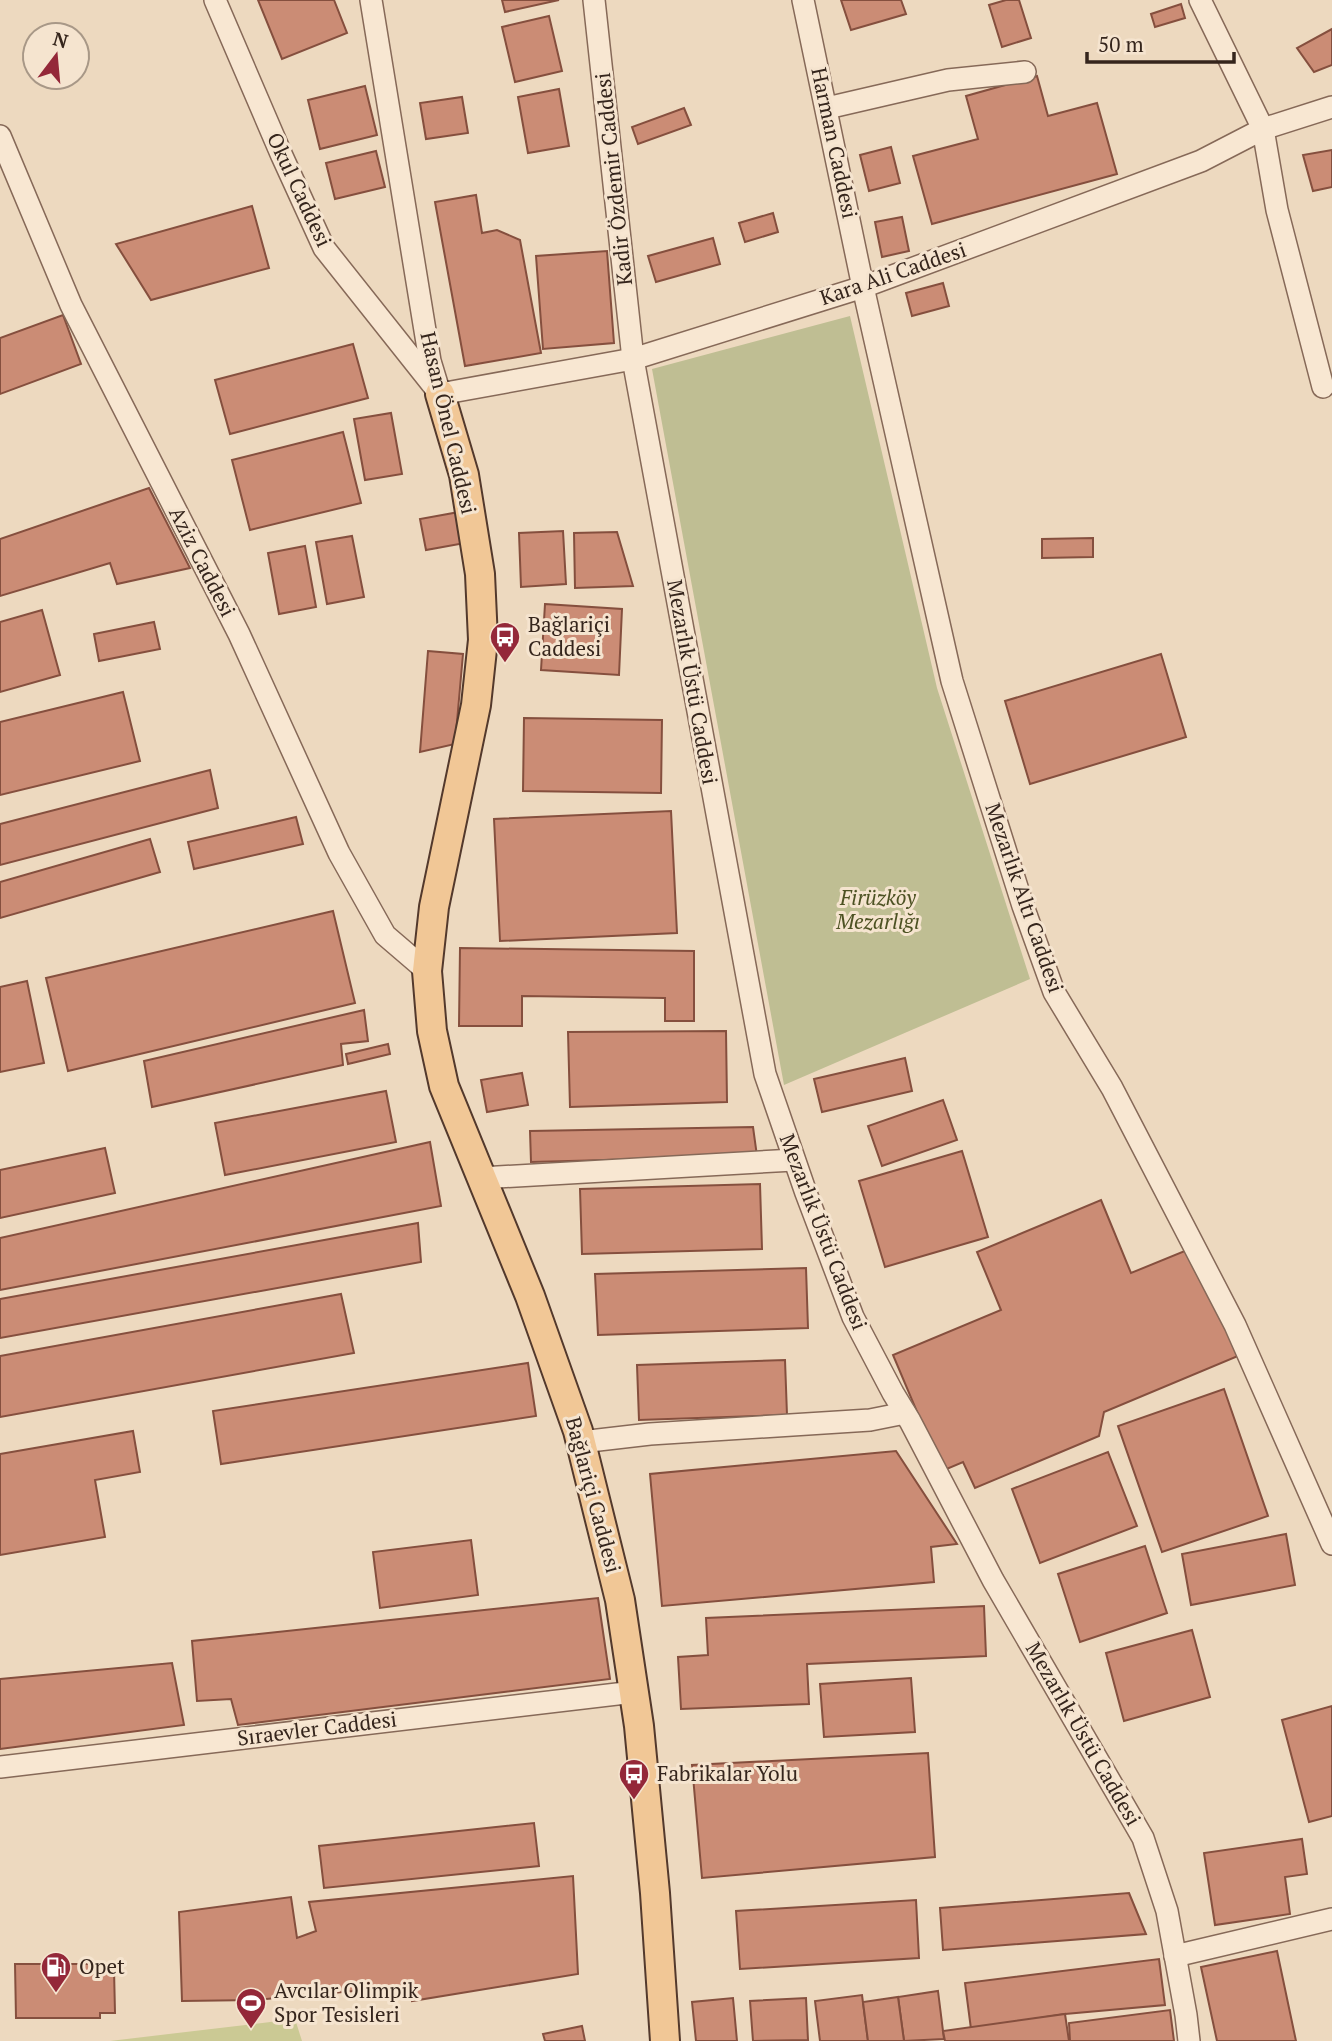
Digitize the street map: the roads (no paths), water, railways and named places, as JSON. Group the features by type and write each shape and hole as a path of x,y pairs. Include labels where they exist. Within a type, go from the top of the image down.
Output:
{"main road":[{"name":"Hasan Önel Caddesi","path":"427,971 434,907 476,705 483,640 480,574 464,475 440,394"},
{"name":"Bağlariçi Caddesi","path":"427,971 432,1031 444,1086 530,1296 581,1442 620,1600 639,1726 655,1894 665,2041"}],"street":[{"name":"Okul Caddesi","path":"215,0 324,248 440,394"},
{"name":"Hasan Önel Caddesi","path":"371,0 430,361 440,394"},
{"name":"Kadir Özdemir Caddesi","path":"594,0 633,359"},
{"name":"Harman Caddesi","path":"803,0 863,287"},
{"path":"1200,0 1262,129 1277,210 1323,387"},
{"path":"827,108 948,80 1025,72"},
{"name":"Kara Ali Caddesi","path":"440,394 633,359 863,287 1201,161 1262,129 1332,107"},
{"name":"Aziz Caddesi","path":"0,136 71,305 239,634 339,853 385,935 427,971"},
{"name":"Mezarlık Altı Caddesi","path":"863,287 952,681 1023,906 1054,992 1112,1088 1235,1325 1332,1544"},
{"name":"Mezarlık Üstü Caddesi","path":"633,359 765,1074 853,1317 993,1580 1143,1838 1167,1911 1189,2041"},
{"path":"481,1178 794,1160"},
{"path":"581,1442 650,1434 870,1420 905,1413"},
{"name":"Sıraevler Caddesi","path":"0,1767 634,1692"},
{"path":"1175,1956 1332,1919"}],"place":[{"name":"Bağlariçi Caddesi","path":"505,664"},
{"name":"Fabrikalar Yolu","path":"634,1801"},
{"name":"Opet","path":"56,1994"},
{"name":"Avcılar Olimpik Spor Tesisleri","path":"251,2030"}],"park label":[{"name":"Firüzköy Mezarlığı","path":"878,910"}]}
